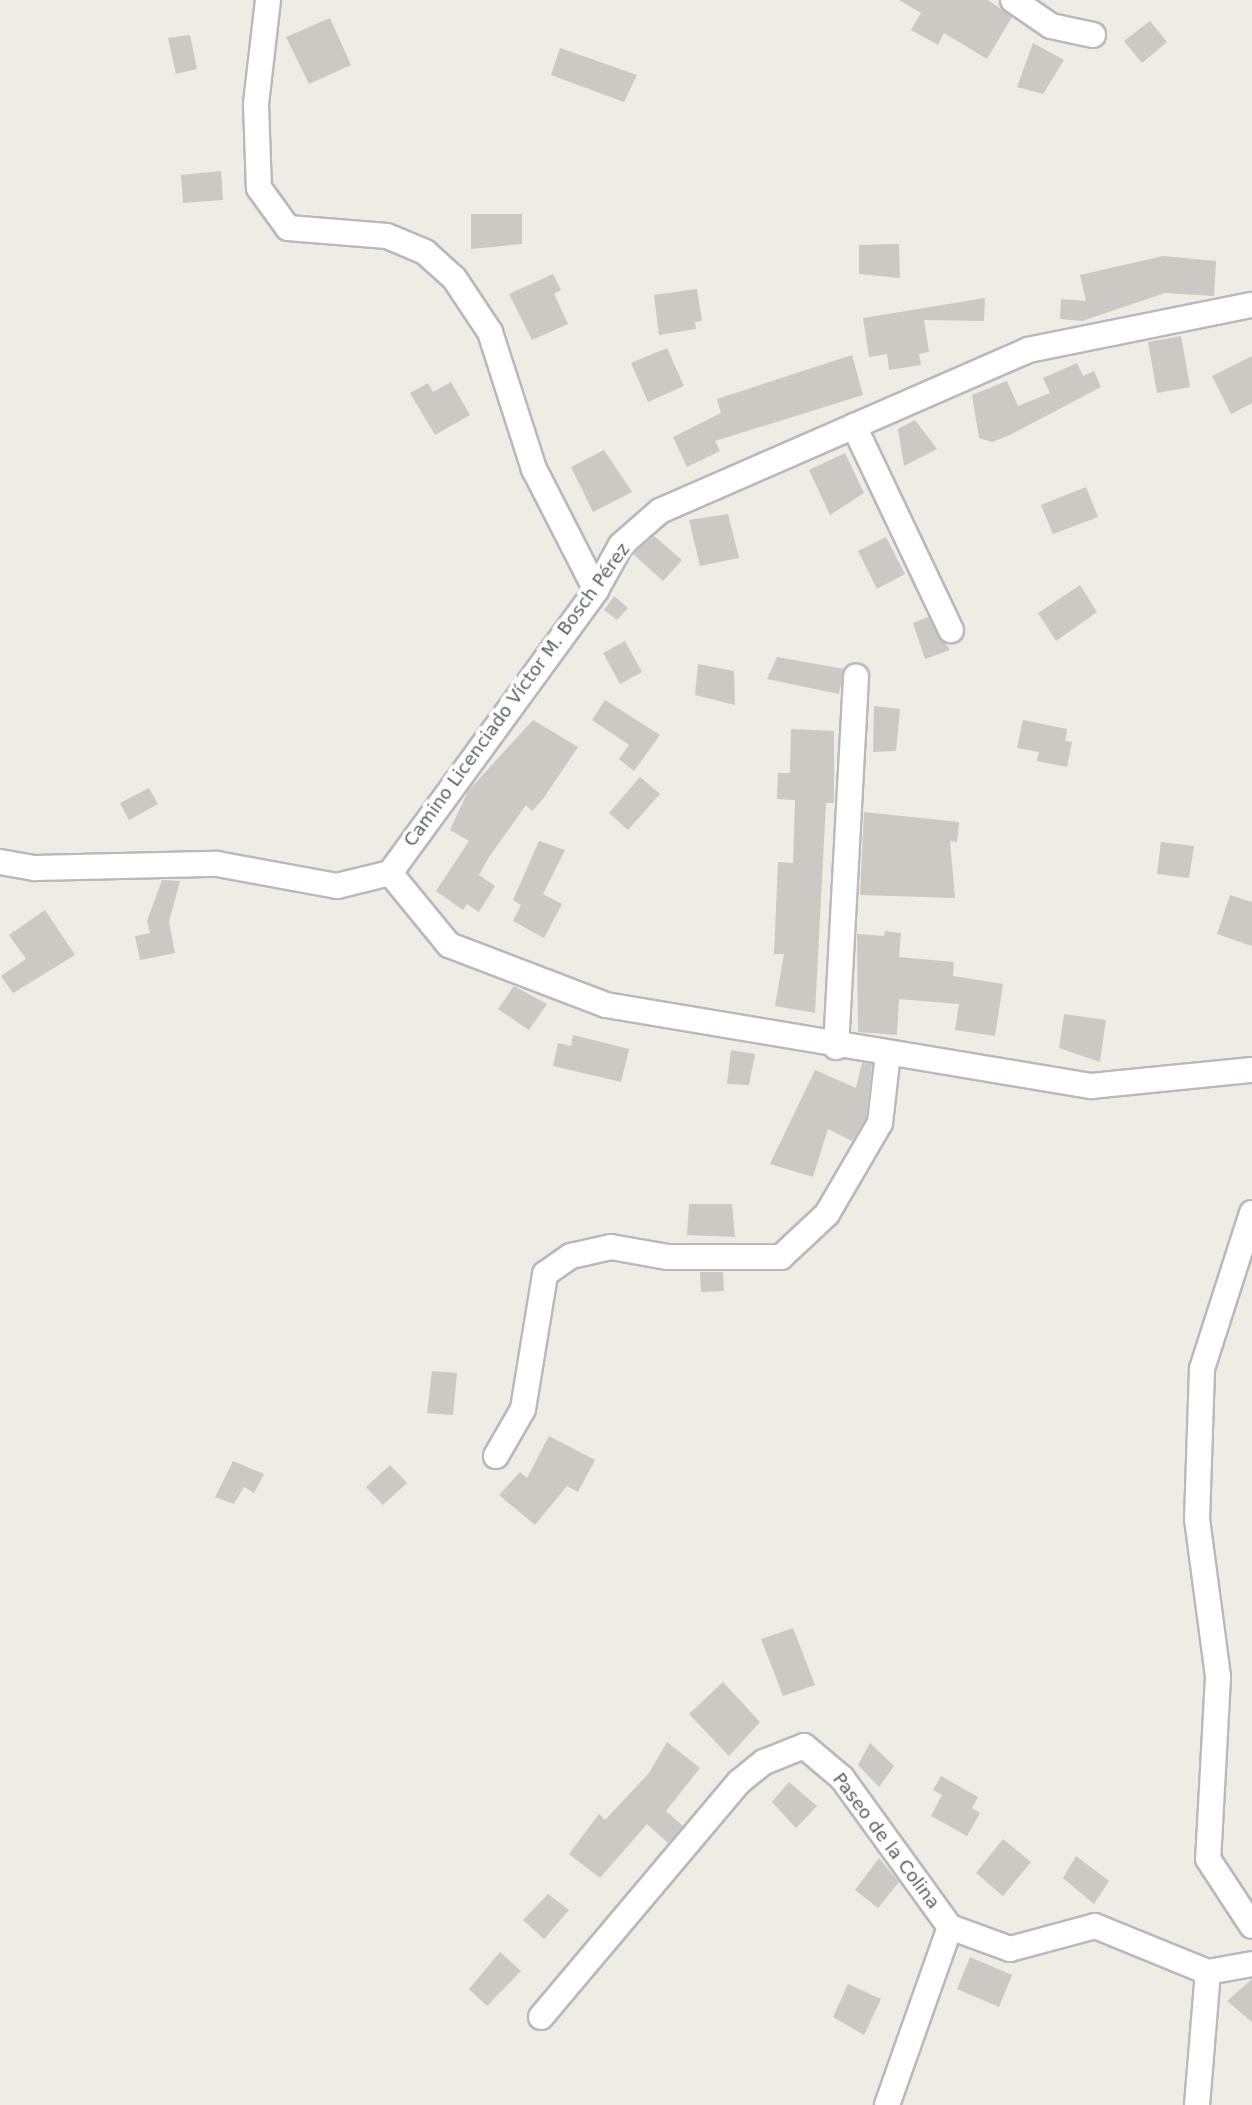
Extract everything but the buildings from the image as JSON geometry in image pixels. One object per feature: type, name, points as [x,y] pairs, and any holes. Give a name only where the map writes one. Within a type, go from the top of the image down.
[{"type":"street","points":[[268,0],[256,104],[260,188],[288,228],[387,236],[425,252],[454,278],[490,332],[534,470],[596,590]]},
{"type":"street","points":[[1013,0],[1051,26],[1093,35]]},
{"type":"street","name":"Camino Licenciado Víctor M. Bosch Pérez","points":[[390,873],[596,590],[621,545],[660,511],[1028,350],[1252,305]]},
{"type":"street","points":[[854,426],[951,630]]},
{"type":"street","points":[[836,1047],[856,677]]},
{"type":"street","points":[[0,862],[35,868],[217,864],[337,886],[390,873],[449,945],[606,1005],[836,1047],[1091,1086],[1252,1070]]},
{"type":"street","points":[[496,1456],[523,1409],[545,1274],[571,1256],[611,1247],[668,1257],[781,1257],[827,1214],[880,1123],[888,1054]]},
{"type":"street","points":[[1252,1213],[1202,1369],[1197,1519],[1218,1677],[1208,1859],[1252,1926]]},
{"type":"street","name":"Paseo de la Colina","points":[[541,2017],[738,1782],[789,1748],[804,1745],[842,1778],[950,1927],[1010,1949],[1095,1926],[1208,1972]]},
{"type":"street","points":[[887,2105],[950,1927]]},
{"type":"street","points":[[1197,2105],[1208,1972],[1252,1964]]}]
